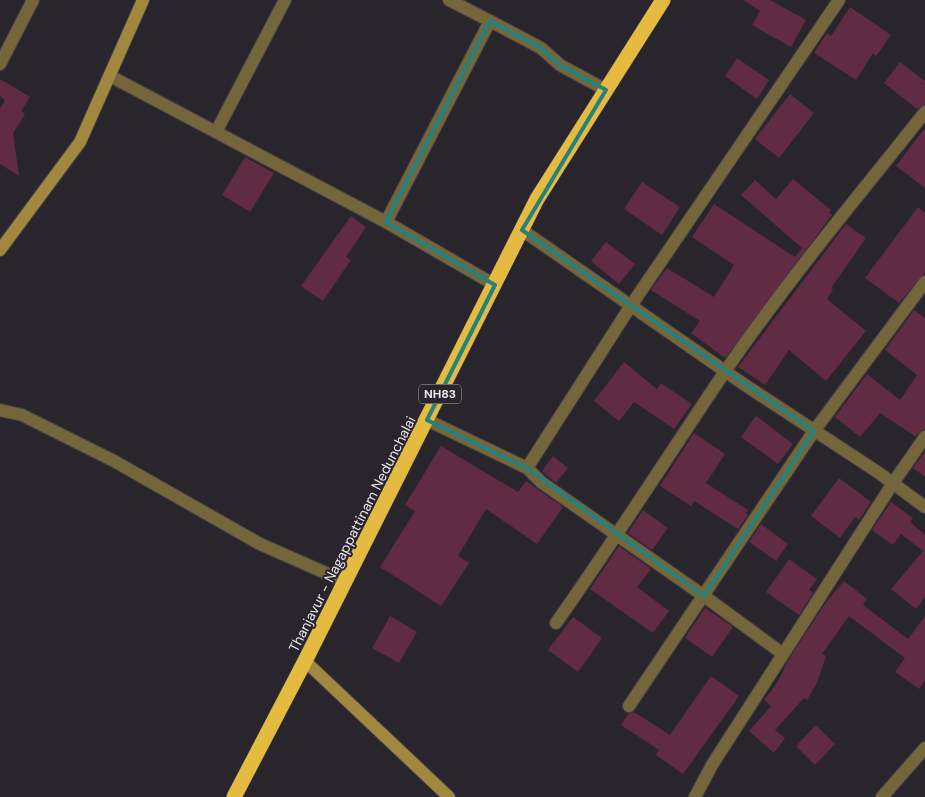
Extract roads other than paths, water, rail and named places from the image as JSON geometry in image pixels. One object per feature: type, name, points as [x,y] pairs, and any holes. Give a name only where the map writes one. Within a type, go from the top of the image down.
[{"type":"highway","name":"Thanjavur - Nagappattinam Nedunchalai","points":[[234,797],[306,661],[344,581],[428,420],[537,199],[663,0]]},
{"type":"street","points":[[0,250],[80,142],[143,0]]},
{"type":"street","points":[[216,132],[285,0]]},
{"type":"street","points":[[449,0],[541,48],[560,65],[606,90]]},
{"type":"street","points":[[527,468],[630,307],[839,0]]},
{"type":"street","points":[[0,64],[31,1]]},
{"type":"street","points":[[386,222],[490,21]]},
{"type":"street","points":[[110,76],[386,222],[494,285]]},
{"type":"street","points":[[556,623],[618,535],[725,371],[816,248],[925,112]]},
{"type":"street","points":[[522,230],[630,307],[925,507]]},
{"type":"street","points":[[629,706],[814,431],[925,282]]},
{"type":"street","points":[[0,410],[22,415],[114,462],[260,544],[344,581]]},
{"type":"street","points":[[428,420],[527,468],[541,482],[704,596],[783,654]]},
{"type":"street","points":[[695,797],[712,765],[892,483],[925,437]]},
{"type":"street","points":[[306,661],[450,797]]},
{"type":"street","points":[[882,797],[925,748]]}]
